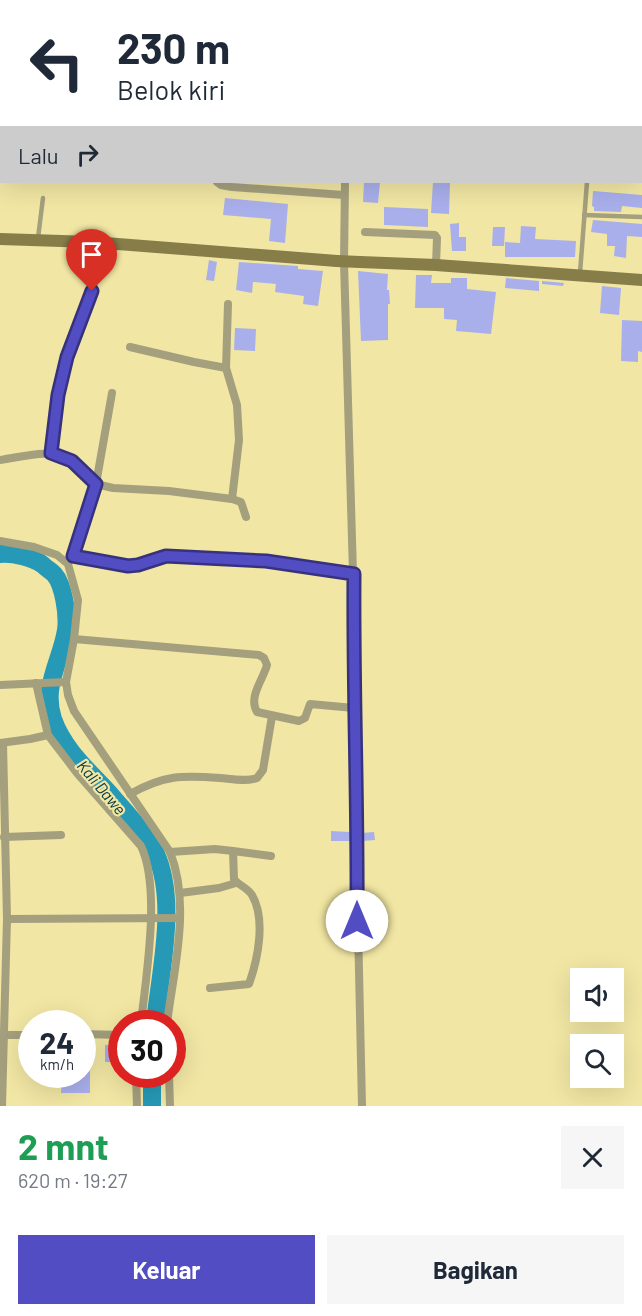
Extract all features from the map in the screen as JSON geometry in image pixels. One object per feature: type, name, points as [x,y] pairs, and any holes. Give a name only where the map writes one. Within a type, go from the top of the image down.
[{"type":"main road","points":[[0,239],[230,251],[337,261],[436,265],[642,280]]},
{"type":"street","points":[[218,183],[344,195]]},
{"type":"street","points":[[345,183],[354,574],[354,708],[362,1106]]},
{"type":"street","points":[[365,232],[435,235],[437,238],[436,265]]},
{"type":"street","points":[[51,453],[58,395],[67,357],[92,291]]},
{"type":"street","points":[[228,304],[226,368],[237,405],[239,440],[231,499]]},
{"type":"street","points":[[130,347],[226,368]]},
{"type":"street","points":[[112,393],[96,484],[70,560],[78,600],[74,639],[61,682],[74,711],[170,852],[177,870],[180,893],[168,1010]]},
{"type":"street","points":[[0,460],[51,453],[72,461],[96,484],[113,488],[178,492],[231,499],[241,502],[246,517]]},
{"type":"street","points":[[0,541],[45,551],[64,559],[128,566],[166,556],[266,561],[354,574]]},
{"type":"street","points":[[74,639],[259,655],[264,658],[267,665],[254,698],[257,712],[299,722],[305,718],[310,704],[354,708]]},
{"type":"street","points":[[0,685],[61,682]]},
{"type":"street","points":[[40,683],[48,735],[77,773],[141,846],[148,865],[151,918],[142,1010]]},
{"type":"street","points":[[130,794],[156,780],[184,776],[243,780],[257,778],[263,770],[272,716]]},
{"type":"street","points":[[2,1106],[7,919],[2,743],[30,740],[48,735]]},
{"type":"street","points":[[4,837],[61,835]]},
{"type":"street","points":[[170,852],[215,849],[271,856]]},
{"type":"street","points":[[210,988],[248,986],[254,969],[261,932],[251,894],[236,883],[232,873],[233,850]]},
{"type":"street","points":[[180,893],[219,888],[236,883]]},
{"type":"street","points":[[7,919],[176,918]]},
{"type":"street","points":[[4,1035],[18,1035]]},
{"type":"street","points":[[136,1088],[137,1106]]},
{"type":"street","points":[[169,1088],[170,1106]]},
{"type":"lane","points":[[580,276],[587,183]]},
{"type":"lane","points":[[38,240],[44,198]]},
{"type":"lane","points":[[584,215],[642,217]]},
{"type":"building","points":[[364,183],[380,183],[378,203],[363,202]]},
{"type":"building","points":[[433,183],[450,183],[449,214],[431,213]]},
{"type":"building","points":[[593,191],[642,195],[642,208],[622,206],[621,212],[594,211]]},
{"type":"building","points":[[225,198],[288,204],[285,243],[269,241],[271,219],[223,215]]},
{"type":"building","points":[[384,207],[428,209],[428,227],[384,225]]},
{"type":"building","points":[[593,220],[642,224],[642,237],[627,236],[626,258],[614,256],[615,246],[607,246],[607,234],[591,232]]},
{"type":"building","points":[[459,223],[459,237],[466,237],[466,251],[452,251],[450,224]]},
{"type":"building","points":[[521,226],[536,227],[535,239],[576,241],[575,257],[505,257],[505,242],[520,243]]},
{"type":"building","points":[[493,227],[505,227],[504,246],[492,246]]},
{"type":"building","points":[[209,260],[217,262],[214,281],[206,280]]},
{"type":"building","points":[[239,262],[298,266],[298,269],[323,271],[318,306],[303,304],[304,296],[275,292],[276,284],[253,282],[252,293],[236,290]]},
{"type":"building","points":[[358,271],[388,274],[387,290],[389,290],[390,304],[388,304],[388,340],[361,341]]},
{"type":"building","points":[[416,275],[432,275],[431,283],[451,283],[451,278],[467,278],[467,289],[496,292],[491,334],[456,331],[457,320],[444,319],[444,308],[415,308]]},
{"type":"building","points":[[506,278],[539,281],[539,291],[505,288]]},
{"type":"building","points":[[542,281],[564,283],[563,286],[542,284]]},
{"type":"building","points":[[602,286],[621,288],[619,315],[600,313]]},
{"type":"building","points":[[622,320],[642,321],[642,352],[638,351],[638,362],[621,361]]},
{"type":"building","points":[[235,328],[256,329],[255,351],[234,350]]},
{"type":"building","points":[[331,831],[350,832],[350,841],[331,841]]},
{"type":"building","points":[[374,832],[375,840],[362,841],[362,833]]},
{"type":"building","points":[[105,1045],[108,1045],[108,1062],[105,1062]]},
{"type":"building","points":[[61,1088],[90,1088],[90,1093],[61,1093]]},
{"type":"waterway","name":"Kali Dawe","points":[[0,554],[17,555],[34,560],[54,574],[57,579],[66,609],[66,630],[51,684],[50,707],[53,719],[70,750],[145,837],[155,852],[162,871],[166,936],[157,1010]]},
{"type":"waterway","name":"Kali Dawe","points":[[152,1088],[152,1106]]},
{"type":"route","points":[[92,291],[67,357],[58,395],[51,453],[72,461],[96,484],[73,556],[128,566],[166,556],[266,561],[354,574],[353,700],[358,850],[357,921]]}]
